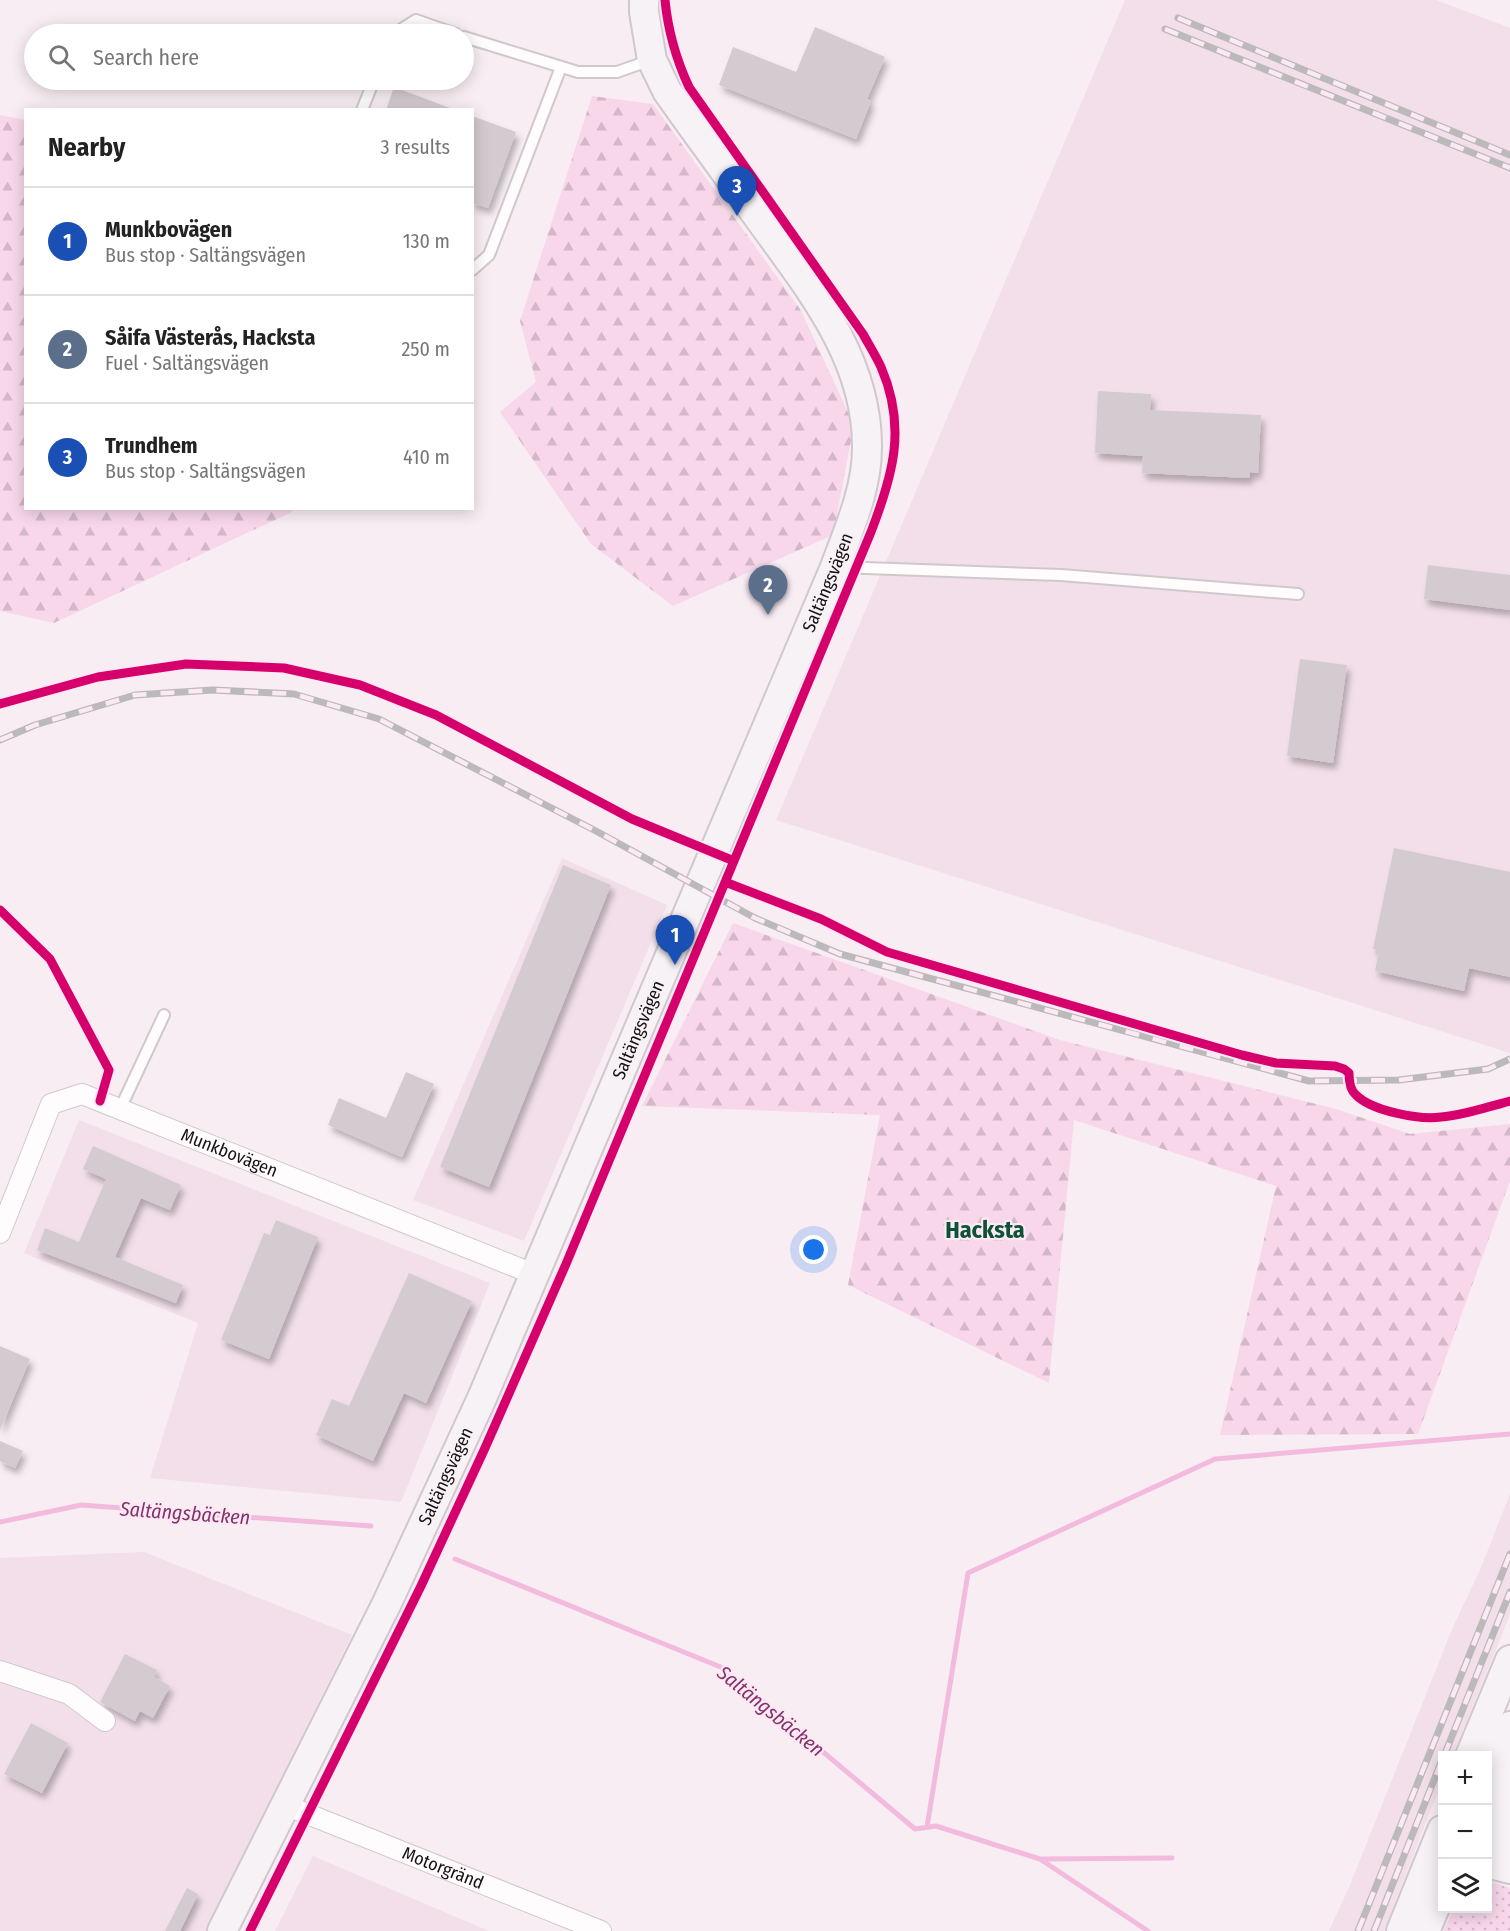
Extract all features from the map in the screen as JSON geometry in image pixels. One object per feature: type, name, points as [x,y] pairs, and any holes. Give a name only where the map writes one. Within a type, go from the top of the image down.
[{"type":"street","name":"Saltängsvägen","points":[[222,1931],[387,1603],[482,1398],[835,567],[852,523],[865,474],[867,449],[865,412],[847,355],[822,305],[667,92],[652,60],[644,0]]},
{"type":"street","name":"Munkbovägen","points":[[0,1233],[4,1206],[51,1104],[82,1094],[536,1275]]},
{"type":"street","points":[[1489,1751],[1510,1660]]},
{"type":"street","points":[[0,1671],[69,1695],[105,1721]]},
{"type":"street","points":[[1492,1756],[1510,1726]]},
{"type":"street","points":[[1492,1785],[1503,1819],[1510,1831]]},
{"type":"street","name":"Motorgränd","points":[[285,1805],[601,1931]]},
{"type":"street","points":[[1401,1931],[1438,1842]]},
{"type":"street","points":[[1492,1847],[1499,1862]]},
{"type":"lane","points":[[410,24],[416,20],[427,24]]},
{"type":"lane","points":[[474,40],[578,72],[616,72],[652,60]]},
{"type":"lane","points":[[474,268],[489,255],[561,67]]},
{"type":"lane","points":[[363,108],[370,90]]},
{"type":"lane","points":[[835,567],[1061,575],[1298,594]]},
{"type":"lane","points":[[120,1109],[164,1015]]},
{"type":"shaded area","points":[[1125,0],[1436,0],[1510,28],[1510,1053],[776,820]]},
{"type":"shaded area","points":[[562,858],[667,905],[524,1241],[413,1200]]},
{"type":"shaded area","points":[[79,1120],[490,1283],[401,1502],[150,1478],[198,1323],[24,1253]]},
{"type":"shaded area","points":[[1510,1494],[1510,1615],[1455,1751],[1438,1751],[1438,1791],[1384,1931],[1329,1931],[1350,1885],[1453,1627],[1480,1570]]},
{"type":"shaded area","points":[[144,1552],[352,1635],[206,1931],[0,1931],[0,1558]]},
{"type":"shaded area","points":[[313,1856],[489,1931],[275,1931]]},
{"type":"green space","points":[[592,96],[653,104],[800,309],[854,425],[833,535],[673,606],[591,544],[500,412],[536,382],[520,321]]},
{"type":"green space","points":[[0,115],[24,120],[24,510],[292,510],[54,623],[0,611]]},
{"type":"green space","points":[[733,923],[1060,1040],[1336,1109],[1410,1134],[1510,1124],[1510,1181],[1418,1434],[1220,1435],[1276,1186],[1074,1120],[1049,1383],[848,1285],[880,1115],[642,1106]]},
{"type":"green space","points":[[1492,1882],[1510,1888],[1510,1931],[1443,1931],[1452,1913],[1492,1913]]},
{"type":"building","points":[[815,27],[885,57],[867,99],[871,101],[856,139],[719,85],[733,47],[796,72]]},
{"type":"building","points":[[393,90],[402,90],[450,108],[387,108]]},
{"type":"building","points":[[474,117],[516,132],[488,208],[474,204]]},
{"type":"building","points":[[1098,391],[1151,394],[1150,410],[1261,415],[1258,473],[1250,472],[1249,478],[1142,473],[1143,456],[1095,453]]},
{"type":"building","points":[[1428,565],[1510,575],[1510,610],[1424,599]]},
{"type":"building","points":[[1300,659],[1347,665],[1333,763],[1287,756]]},
{"type":"building","points":[[1394,848],[1510,872],[1510,977],[1469,968],[1464,991],[1375,971],[1379,950],[1373,949]]},
{"type":"building","points":[[563,865],[611,885],[489,1187],[440,1167]]},
{"type":"building","points":[[406,1072],[434,1084],[402,1157],[328,1125],[339,1098],[386,1118]]},
{"type":"building","points":[[93,1146],[181,1185],[170,1210],[141,1198],[115,1257],[183,1285],[176,1303],[37,1250],[45,1228],[79,1242],[106,1179],[83,1169]]},
{"type":"building","points":[[276,1220],[318,1237],[269,1359],[221,1340],[264,1233],[270,1235]]},
{"type":"building","points":[[409,1273],[472,1301],[426,1403],[404,1393],[373,1461],[316,1435],[332,1399],[349,1406]]},
{"type":"building","points":[[0,1346],[30,1359],[0,1430]]},
{"type":"building","points":[[0,1441],[23,1451],[15,1468],[0,1461]]},
{"type":"building","points":[[125,1654],[157,1670],[154,1677],[170,1686],[153,1718],[140,1711],[135,1721],[100,1702]]},
{"type":"building","points":[[31,1723],[68,1743],[42,1793],[4,1774]]},
{"type":"building","points":[[187,1888],[198,1894],[180,1931],[165,1931]]},
{"type":"waterway","points":[[927,1827],[968,1573],[1215,1459],[1510,1434]]},
{"type":"waterway","name":"Saltängsbäcken","points":[[0,1522],[81,1505],[371,1526]]},
{"type":"waterway","name":"Saltängsbäcken","points":[[455,1559],[723,1668],[915,1829],[936,1826],[1040,1859],[1148,1931]]},
{"type":"waterway","name":"Saltängsbäcken","points":[[1042,1859],[1172,1858]]},
{"type":"railway","points":[[1178,18],[1510,155]]},
{"type":"railway","points":[[1165,29],[1510,168]]},
{"type":"railway","points":[[0,740],[35,725],[135,695],[213,690],[294,694],[379,719],[596,831],[755,918],[840,954],[1309,1081],[1399,1080],[1488,1069],[1510,1059]]},
{"type":"railway","points":[[1358,1931],[1510,1554]]},
{"type":"railway","points":[[1446,1751],[1510,1592]]},
{"type":"railway","points":[[1374,1931],[1438,1770]]},
{"type":"cycle path","points":[[250,1931],[421,1586],[566,1264],[871,532],[891,471],[895,431],[894,410],[879,363],[863,334],[689,87],[673,45],[665,0]]},
{"type":"cycle path","points":[[0,704],[98,677],[186,664],[284,668],[360,685],[436,715],[632,819],[734,861]]},
{"type":"cycle path","points":[[725,882],[821,919],[887,952],[1242,1055],[1276,1063],[1335,1066],[1344,1069],[1349,1073],[1350,1085],[1354,1093],[1363,1101],[1384,1110],[1409,1116],[1432,1118],[1467,1113],[1510,1101]]},
{"type":"cycle path","points":[[0,910],[50,959],[109,1070],[100,1101]]},
{"type":"place","name":"Trundhem","points":[[737,216]]},
{"type":"place","name":"Såifa Västerås, Hacksta","points":[[768,615]]},
{"type":"place","name":"Munkbovägen","points":[[675,965]]},
{"type":"district","name":"Hacksta","points":[[985,1230]]}]
